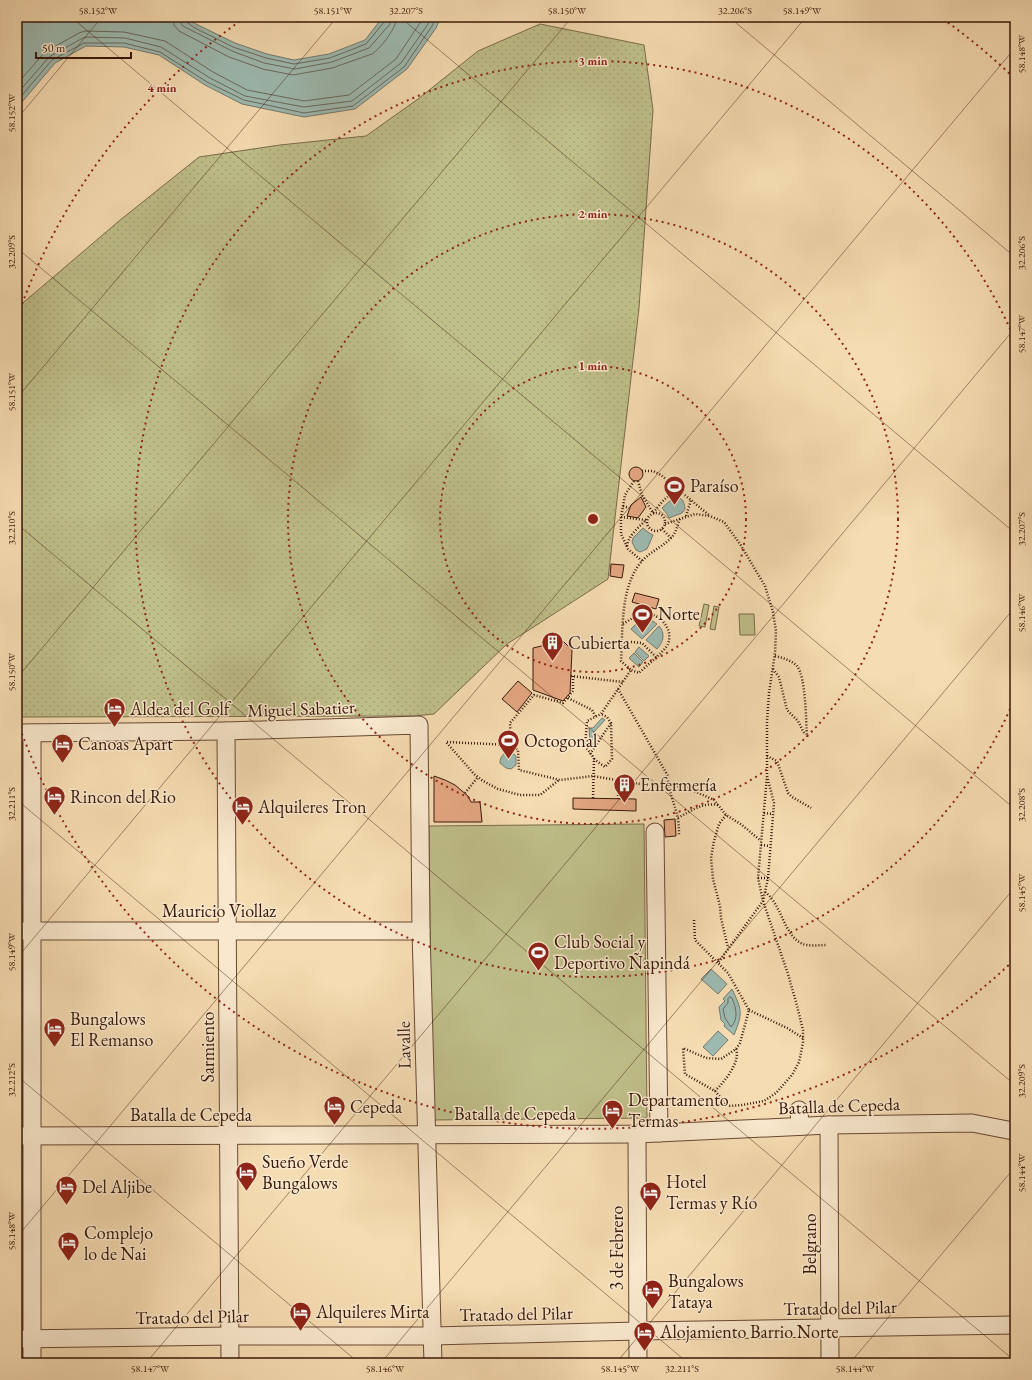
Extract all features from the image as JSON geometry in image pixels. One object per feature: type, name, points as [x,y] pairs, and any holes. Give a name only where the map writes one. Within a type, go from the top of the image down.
[{"type":"street","name":"Miguel Sabatier","points":[[24,733],[226,731],[419,725]]},
{"type":"street","name":"Lavalle","points":[[419,725],[421,931],[433,1363]]},
{"type":"street","name":"Sarmiento","points":[[226,731],[230,1363]]},
{"type":"street","points":[[24,733],[24,1339],[32,1363]]},
{"type":"street","points":[[655,832],[658,1133]]},
{"type":"street","name":"Mauricio Viollaz","points":[[24,931],[421,931]]},
{"type":"street","name":"Batalla de Cepeda","points":[[24,1136],[637,1134],[799,1118],[829,1125],[972,1123],[1014,1131]]},
{"type":"street","name":"Belgrano","points":[[829,1125],[830,1363]]},
{"type":"street","name":"3 de Febrero","points":[[637,1134],[638,1363]]},
{"type":"street","name":"Tratado del Pilar","points":[[24,1339],[230,1336],[433,1336],[638,1331],[1015,1326]]},
{"type":"path","points":[[642,471],[653,471],[661,475],[710,516]]},
{"type":"path","points":[[634,481],[625,495],[621,517],[621,534],[628,549],[642,561]]},
{"type":"path","points":[[638,481],[642,495],[653,513]]},
{"type":"path","points":[[627,546],[628,541],[640,526],[667,497],[674,493],[682,492]]},
{"type":"path","points":[[686,517],[691,500]]},
{"type":"path","points":[[623,506],[629,508]]},
{"type":"path","points":[[647,520],[647,524],[650,529],[656,531],[662,529],[665,524],[665,519],[662,514],[653,513]]},
{"type":"path","points":[[665,524],[695,514],[710,516],[724,522],[743,549],[765,586],[773,612],[776,631],[775,656],[768,721],[767,776],[758,878],[763,901],[788,974],[804,1030],[799,1062],[792,1075],[776,1093],[764,1101],[728,1106],[715,1091],[685,1074],[683,1048],[706,1058],[721,1059],[736,1049],[740,1043],[748,1010]]},
{"type":"path","points":[[621,517],[647,520]]},
{"type":"path","points":[[623,624],[638,615],[650,614],[660,618],[666,626],[669,636],[667,645],[639,673],[631,670],[621,661],[623,624],[625,597],[628,584],[642,561],[671,538],[676,531],[680,519]]},
{"type":"path","points":[[662,529],[671,538]]},
{"type":"path","points":[[622,641],[642,643],[656,657]]},
{"type":"path","points":[[773,669],[779,677],[787,710],[798,721],[807,737],[802,678],[797,667],[785,658],[775,656]]},
{"type":"path","points":[[601,714],[607,717],[611,723],[612,759],[605,767],[590,754],[585,746],[586,721],[601,714],[631,670]]},
{"type":"path","points":[[511,745],[510,723],[534,695],[563,703],[573,691],[572,676],[623,682]]},
{"type":"path","points":[[618,689],[668,776],[667,784],[671,791],[678,818],[679,836]]},
{"type":"path","points":[[568,698],[592,710],[596,717]]},
{"type":"path","points":[[590,754],[611,723]]},
{"type":"path","points":[[560,780],[540,796],[520,795],[498,789],[474,774],[446,742],[511,745],[518,750],[519,770],[560,780],[593,776],[640,784],[667,784],[686,788],[714,800],[726,815],[742,825],[761,843],[770,846]]},
{"type":"path","points":[[767,756],[777,761],[785,789],[788,793],[792,797],[812,808]]},
{"type":"path","points":[[593,798],[594,758]]},
{"type":"path","points":[[718,963],[763,901],[768,878],[774,803],[767,776]]},
{"type":"path","points":[[465,793],[478,777]]},
{"type":"path","points":[[618,799],[619,780]]},
{"type":"path","points":[[678,818],[703,805],[718,805]]},
{"type":"path","points":[[764,813],[773,814]]},
{"type":"path","points":[[726,815],[719,824],[711,858],[713,879],[728,948]]},
{"type":"path","points":[[758,878],[768,878]]},
{"type":"path","points":[[765,892],[775,902],[788,929],[795,939],[807,945],[826,945]]},
{"type":"path","points":[[694,920],[695,940],[728,973],[748,1010],[787,1028],[803,1038]]},
{"type":"path","points":[[715,1091],[731,1073],[738,1053],[736,1049]]},
{"type":"green space","points":[[540,24],[644,45],[653,110],[639,308],[608,579],[507,644],[434,714],[414,716],[17,717],[17,308],[119,221],[199,157],[280,145],[366,136],[418,99],[478,51]]},
{"type":"green space","points":[[704,604],[709,605],[705,627],[699,626]]},
{"type":"green space","points":[[714,606],[719,607],[715,630],[710,629]]},
{"type":"green space","points":[[739,614],[754,614],[755,635],[740,635]]},
{"type":"green space","name":"Club Social y Deportivo Ñapindá","points":[[644,824],[647,1118],[432,1120],[429,826]]},
{"type":"water","points":[[18,17],[185,17],[235,43],[267,54],[294,60],[329,54],[365,40],[383,17],[441,17],[436,28],[407,69],[355,109],[304,117],[242,104],[205,85],[159,55],[124,47],[86,46],[55,63],[17,108]]},
{"type":"water","name":"Paraíso","points":[[676,497],[683,501],[685,509],[682,513],[669,518],[662,508]]},
{"type":"water","name":"Paraíso","points":[[643,528],[653,535],[647,549],[640,552],[636,550],[632,542],[633,538]]},
{"type":"water","name":"Norte","points":[[642,620],[651,620],[657,624],[642,639],[631,629]]},
{"type":"water","name":"Norte","points":[[659,626],[663,638],[657,649],[646,640]]},
{"type":"water","name":"Norte","points":[[639,647],[649,656],[644,661],[635,652]]},
{"type":"water","name":"Norte","points":[[634,653],[643,662],[639,667],[629,658]]},
{"type":"water","points":[[602,718],[605,720],[593,733],[594,743],[590,743],[589,728],[593,728]]},
{"type":"water","name":"Octogonal","points":[[510,751],[516,756],[516,765],[511,769],[506,768],[500,763],[503,755]]},
{"type":"water","points":[[711,969],[727,984],[718,994],[701,979]]},
{"type":"water","points":[[732,989],[738,1002],[740,1012],[739,1021],[734,1035],[724,1026],[725,1024],[721,1020],[719,1007],[725,1001],[723,999]]},
{"type":"water","points":[[718,1031],[728,1040],[713,1056],[703,1047]]},
{"type":"building","points":[[636,467],[641,469],[643,474],[641,479],[636,481],[631,479],[629,474],[631,469]]},
{"type":"building","points":[[641,497],[646,507],[638,518],[627,516],[631,505]]},
{"type":"building","points":[[611,564],[624,565],[622,578],[610,576]]},
{"type":"building","points":[[635,593],[659,599],[656,609],[632,602]]},
{"type":"building","name":"Cubierta","points":[[563,641],[572,650],[570,693],[563,701],[533,690],[533,648]]},
{"type":"building","points":[[518,681],[532,693],[517,712],[502,699]]},
{"type":"building","points":[[434,776],[455,785],[468,796],[471,802],[480,802],[482,822],[434,822]]},
{"type":"building","points":[[573,798],[636,799],[636,811],[573,809]]},
{"type":"building","points":[[675,819],[676,836],[665,837],[664,820]]},
{"type":"place","name":"Paraíso","points":[[674,506]]},
{"type":"place","name":"Norte","points":[[642,634]]},
{"type":"place","name":"Cubierta","points":[[552,662]]},
{"type":"place","name":"Aldea del Golf","points":[[115,728]]},
{"type":"place","name":"Octogonal","points":[[508,760]]},
{"type":"place","name":"Canoas Apart","points":[[63,764]]},
{"type":"place","name":"Enfermería","points":[[625,804]]},
{"type":"place","name":"Rincon del Rio","points":[[54,816]]},
{"type":"place","name":"Alquileres Tron","points":[[243,826]]},
{"type":"place","name":"Club Social y Deportivo Ñapindá","points":[[538,972]]},
{"type":"place","name":"Bungalows El Remanso","points":[[55,1048]]},
{"type":"place","name":"Cepeda","points":[[335,1126]]},
{"type":"place","name":"Departamento Termas","points":[[612,1130]]},
{"type":"place","name":"Sueño Verde Bungalows","points":[[246,1192]]},
{"type":"place","name":"Del Aljibe","points":[[67,1206]]},
{"type":"place","name":"Hotel Termas y Río","points":[[651,1212]]},
{"type":"place","name":"Complejo lo de Nai","points":[[69,1262]]},
{"type":"place","name":"Bungalows Tataya","points":[[653,1310]]},
{"type":"place","name":"Alquileres Mirta","points":[[301,1332]]},
{"type":"place","name":"Alojamiento Barrio Norte","points":[[644,1352]]}]
